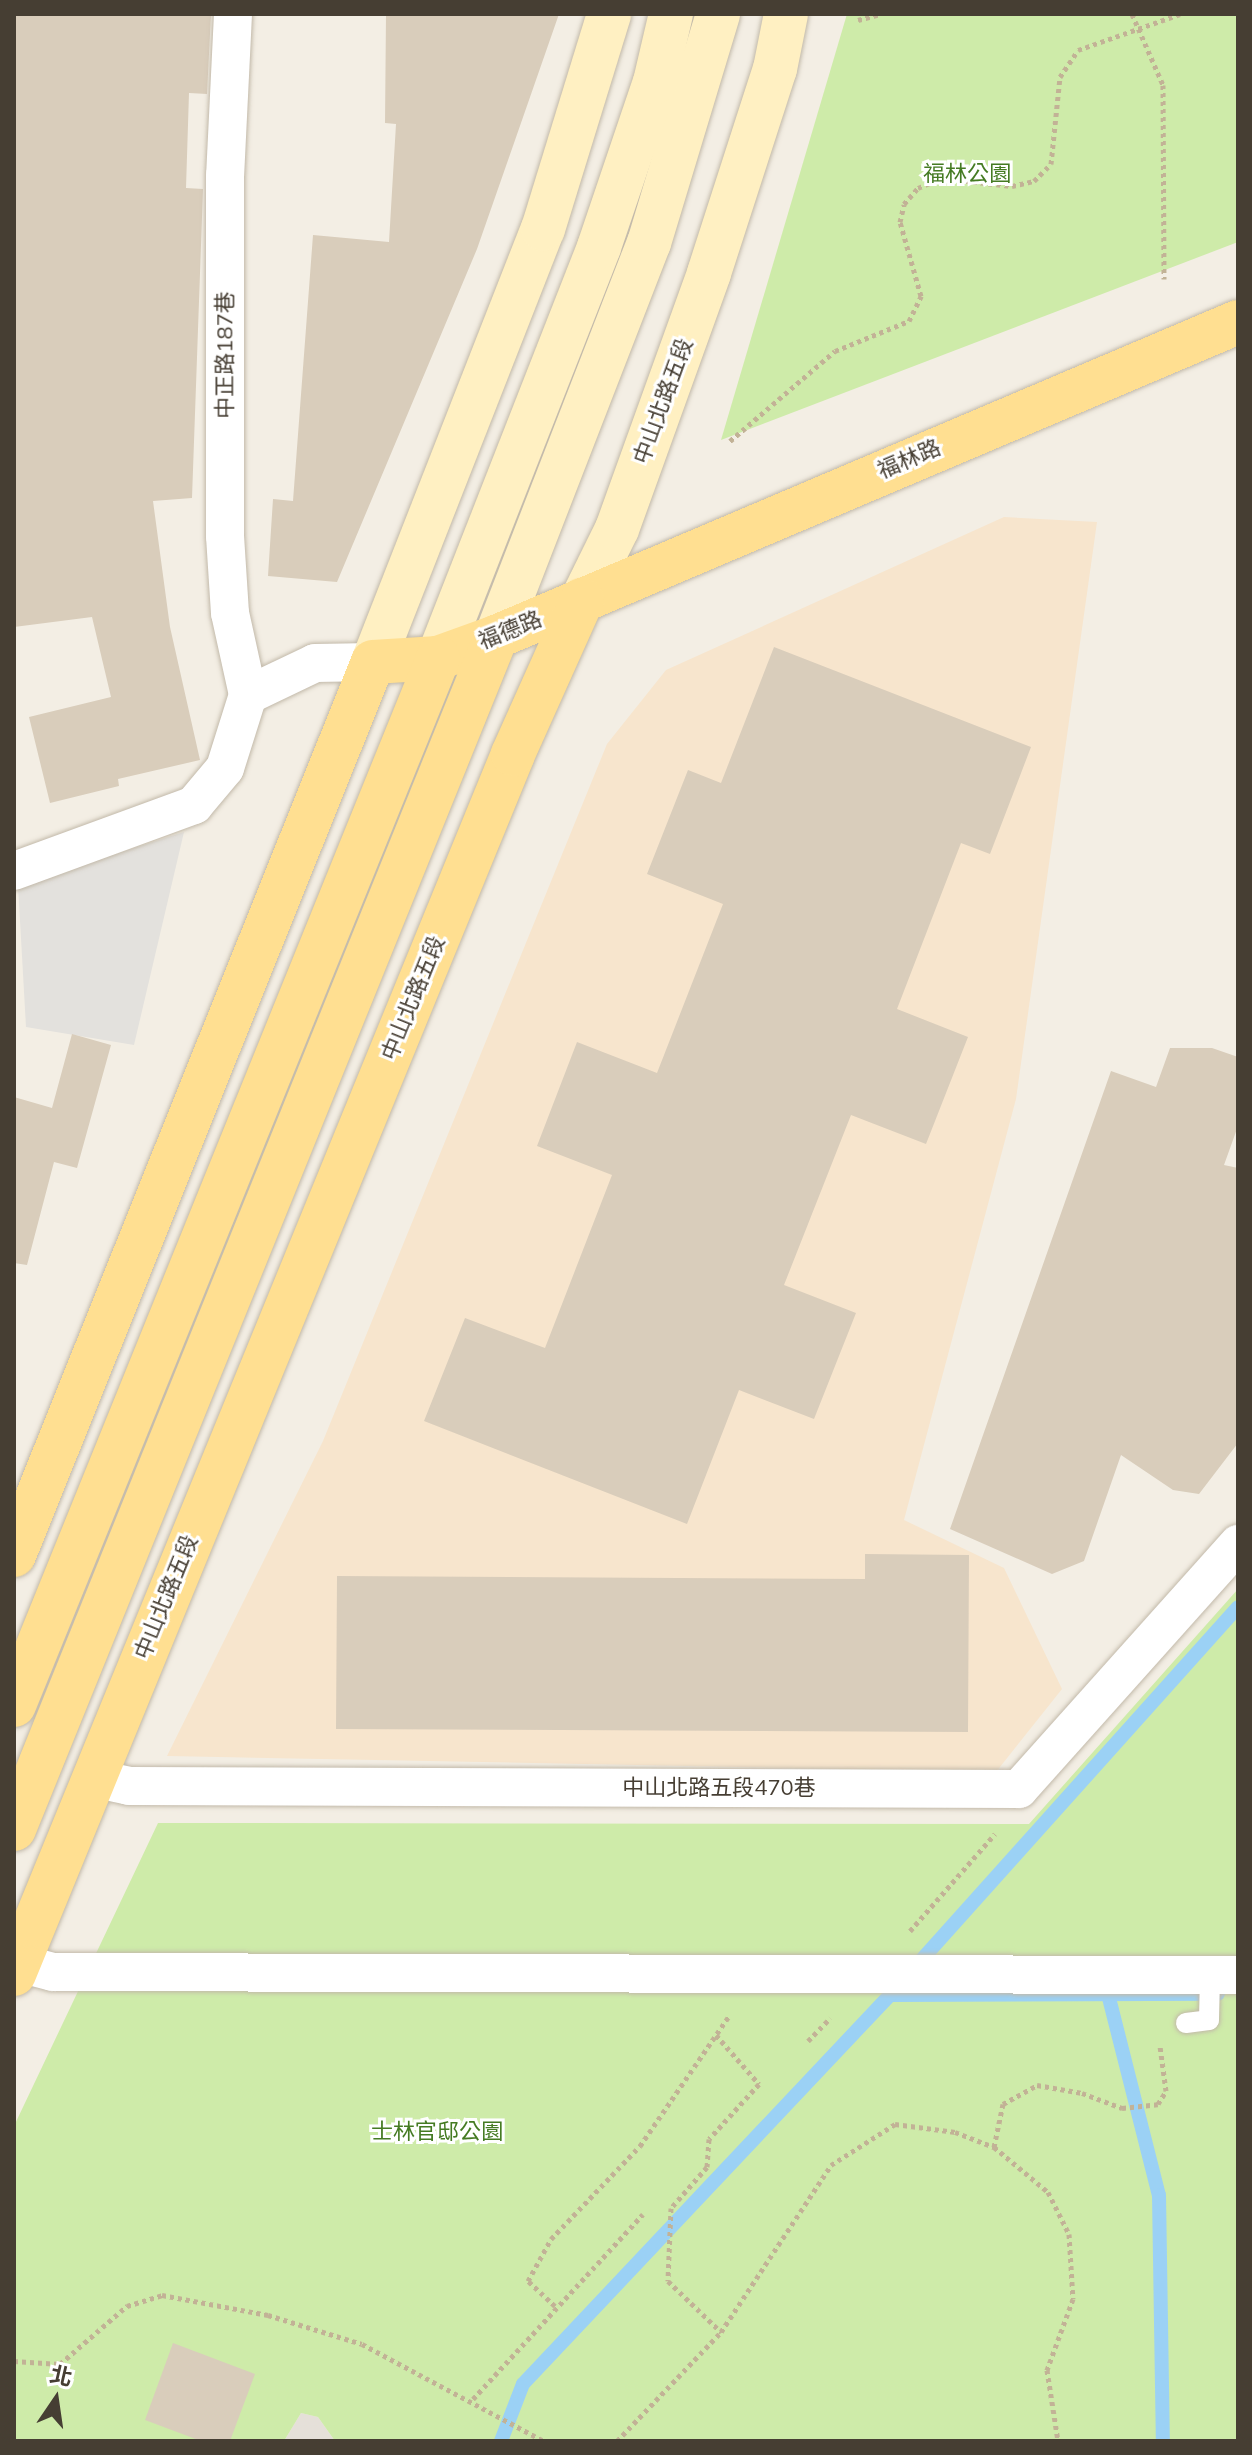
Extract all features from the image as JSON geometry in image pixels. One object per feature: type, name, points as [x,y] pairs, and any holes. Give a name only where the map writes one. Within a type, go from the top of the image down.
[{"type":"main road","points":[[15,1550],[373,662],[543,229],[609,14]]},
{"type":"main road","points":[[14,1705],[30,1619],[260,1098],[438,658],[599,247],[655,82],[671,14]]},
{"type":"main road","points":[[14,1829],[496,637],[649,243],[718,14]]},
{"type":"main road","name":"中山北路五段","points":[[16,1968],[351,1148],[582,600],[617,529],[709,273],[775,69],[786,14]]},
{"type":"main road","name":"福林路","points":[[582,600],[1238,322]]},
{"type":"main road","name":"福德路","points":[[373,662],[438,658],[582,600]]},
{"type":"main road","points":[[206,1077],[260,1098]]},
{"type":"main road","points":[[297,1128],[351,1148]]},
{"type":"street","name":"中正路187巷","points":[[233,14],[225,175],[225,536],[230,613],[248,695]]},
{"type":"street","points":[[14,871],[194,805],[225,768],[248,695],[315,663],[373,662]]},
{"type":"street","points":[[1019,1789],[1238,1544]]},
{"type":"street","name":"中山北路五段470巷","points":[[92,1778],[129,1786],[1019,1789]]},
{"type":"street","points":[[16,1968],[53,1972],[870,1977],[1224,1975]]},
{"type":"lane","points":[[1186,2023],[1209,2020],[1224,1975]]},
{"type":"path","points":[[858,20],[881,14]]},
{"type":"path","points":[[1132,14],[1163,85],[1164,279]]},
{"type":"path","points":[[730,441],[835,351],[909,321],[921,296],[900,222],[904,204],[918,188],[941,178],[1012,186],[1034,181],[1051,164],[1060,77],[1078,50],[1138,32],[1180,14]]},
{"type":"path","points":[[870,1977],[1013,1813],[1019,1789]]},
{"type":"path","points":[[555,2306],[528,2281],[551,2239],[640,2146],[730,2015],[744,2015]]},
{"type":"path","points":[[816,2017],[831,2018]]},
{"type":"path","points":[[994,2147],[1003,2104],[1037,2085],[1082,2093],[1122,2108],[1158,2104],[1166,2091],[1157,2024],[1186,2023]]},
{"type":"path","points":[[716,2035],[759,2084],[709,2139],[707,2167],[671,2208],[668,2281],[721,2332]]},
{"type":"path","points":[[617,2441],[721,2332],[831,2165],[895,2124],[955,2132],[994,2147],[1048,2192],[1069,2234],[1073,2299],[1047,2370],[1058,2441]]},
{"type":"path","points":[[473,2399],[555,2306],[643,2214]]},
{"type":"path","points":[[14,2361],[60,2364],[127,2306],[162,2295],[268,2315],[362,2344],[429,2382],[473,2399],[544,2441]]},
{"type":"shaded area","points":[[1004,517],[1097,522],[1016,1099],[904,1520],[1004,1568],[1062,1689],[996,1772],[167,1756],[323,1441],[607,744],[666,670]]},
{"type":"shaded area","points":[[184,832],[134,1045],[26,1027],[18,885]]},
{"type":"shaded area","points":[[301,2413],[318,2417],[335,2441],[284,2441]]},
{"type":"green space","name":"福林公園","points":[[847,14],[1238,14],[1238,242],[721,440]]},
{"type":"green space","name":"士林官邸公園","points":[[1238,1589],[1238,2441],[335,2441],[318,2417],[301,2413],[284,2441],[14,2441],[14,2126],[158,1823],[1029,1824]]},
{"type":"building","points":[[14,14],[211,14],[207,94],[189,93],[186,188],[203,189],[192,498],[153,501],[170,627],[200,760],[118,779],[119,786],[50,803],[29,717],[111,697],[92,617],[14,627]]},
{"type":"building","points":[[386,14],[559,14],[477,249],[337,582],[268,576],[273,499],[293,501],[313,235],[389,242],[396,124],[385,123]]},
{"type":"building","points":[[774,647],[1031,747],[990,854],[961,843],[897,1009],[968,1037],[926,1144],[851,1115],[784,1285],[856,1313],[814,1419],[739,1390],[687,1524],[424,1421],[465,1318],[545,1348],[612,1175],[537,1146],[577,1042],[657,1073],[723,904],[647,874],[688,770],[721,783]]},
{"type":"building","points":[[72,1034],[111,1045],[77,1168],[54,1162],[27,1265],[14,1263],[14,1097],[52,1108]]},
{"type":"building","points":[[1170,1048],[1212,1048],[1238,1057],[1238,1126],[1224,1165],[1238,1168],[1238,1443],[1199,1494],[1173,1490],[1121,1455],[1084,1561],[1052,1574],[950,1529],[1111,1071],[1156,1087]]},
{"type":"building","points":[[865,1554],[969,1555],[968,1732],[336,1729],[337,1576],[865,1579]]},
{"type":"building","points":[[173,2343],[255,2374],[230,2441],[201,2441],[145,2420]]},
{"type":"waterway","points":[[501,2441],[523,2384],[890,1995],[1238,1607]]},
{"type":"waterway","points":[[1108,1994],[1159,2195],[1163,2441]]},
{"type":"waterway","points":[[890,1995],[1218,1994]]}]
